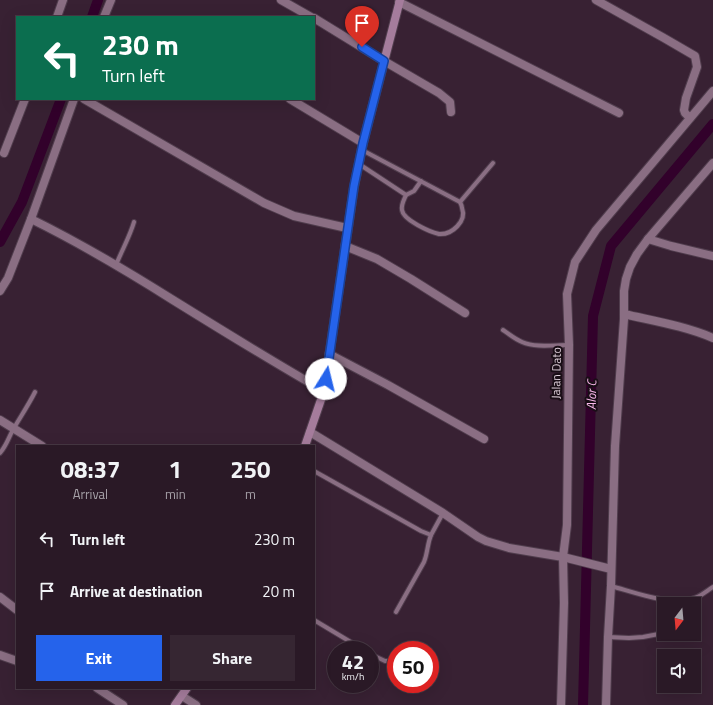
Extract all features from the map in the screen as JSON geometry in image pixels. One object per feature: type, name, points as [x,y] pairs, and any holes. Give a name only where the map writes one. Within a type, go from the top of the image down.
[{"type":"main road","points":[[305,445],[324,391],[354,186],[399,1]]},
{"type":"main road","points":[[174,705],[186,689]]},
{"type":"street","points":[[57,16],[64,0]]},
{"type":"street","points":[[104,16],[111,0]]},
{"type":"street","points":[[281,0],[309,16]]},
{"type":"street","points":[[596,0],[695,56],[697,67],[686,98],[684,110],[690,118]]},
{"type":"street","points":[[399,1],[618,113]]},
{"type":"street","points":[[315,19],[439,92],[450,102],[451,112]]},
{"type":"street","name":"Jalan Dato","points":[[561,705],[567,525],[569,345],[567,294],[575,262],[596,230],[713,91]]},
{"type":"street","points":[[4,153],[24,100]]},
{"type":"street","points":[[0,291],[8,278],[31,219],[74,100]]},
{"type":"street","points":[[86,100],[264,203],[294,216],[347,228]]},
{"type":"street","points":[[292,100],[363,146]]},
{"type":"street","points":[[606,705],[611,586],[609,568],[624,314],[624,291],[626,280],[630,267],[648,239],[713,163]]},
{"type":"street","points":[[31,219],[68,237],[116,265],[324,391]]},
{"type":"street","points":[[648,239],[713,256]]},
{"type":"street","points":[[345,246],[378,259],[465,313]]},
{"type":"street","points":[[624,314],[700,332],[713,338]]},
{"type":"street","points":[[329,354],[484,439]]},
{"type":"street","points":[[0,420],[40,445]]},
{"type":"street","points":[[310,432],[486,541],[509,548],[609,568]]},
{"type":"street","points":[[0,597],[16,609]]},
{"type":"street","points":[[0,655],[16,661]]},
{"type":"street","points":[[99,689],[123,705]]},
{"type":"street","points":[[182,696],[196,705]]},
{"type":"lane","points":[[363,146],[421,181],[460,202],[463,212],[462,217],[459,224],[449,232],[440,234],[430,231],[403,214],[401,208],[406,195],[414,191],[421,181]]},
{"type":"lane","points":[[460,202],[494,163]]},
{"type":"lane","points":[[359,164],[406,195]]},
{"type":"lane","points":[[116,265],[126,240],[132,231],[134,222]]},
{"type":"lane","points":[[503,330],[522,342],[543,346],[569,345]]},
{"type":"lane","points":[[0,452],[8,442],[13,429],[35,392]]},
{"type":"lane","points":[[315,472],[421,531],[432,534]]},
{"type":"lane","points":[[396,612],[424,562],[427,554],[428,543],[443,513]]},
{"type":"lane","points":[[611,586],[648,596],[681,600],[697,597],[713,587]]},
{"type":"lane","points":[[315,621],[349,641]]},
{"type":"lane","points":[[608,637],[629,638],[657,634]]},
{"type":"waterway","points":[[92,16],[98,0]]},
{"type":"waterway","points":[[0,242],[22,202],[61,100]]},
{"type":"waterway","name":"Alor C","points":[[583,705],[593,316],[611,246],[713,124]]},
{"type":"route","points":[[326,379],[354,186],[363,143],[384,61],[362,47]]}]
